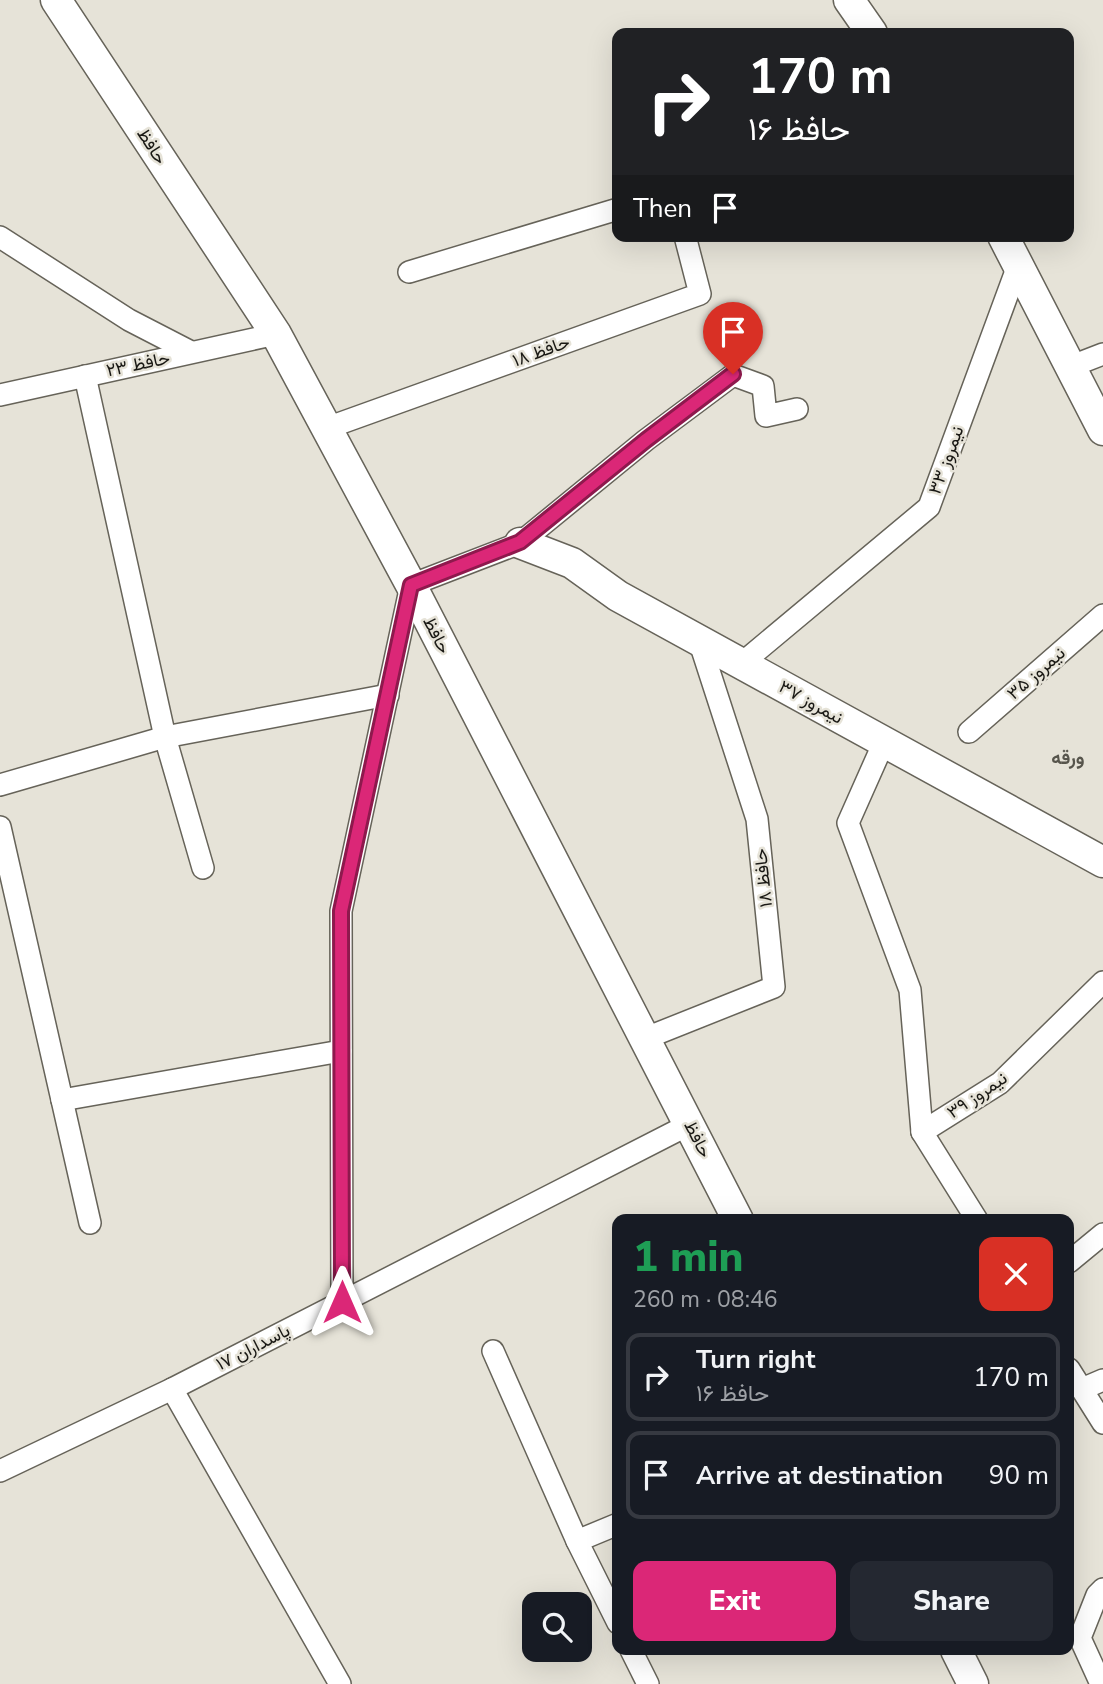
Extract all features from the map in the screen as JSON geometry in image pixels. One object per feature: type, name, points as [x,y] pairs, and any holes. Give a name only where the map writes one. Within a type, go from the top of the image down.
[{"type":"street","name":"حافظ","points":[[56,0],[276,334],[411,585],[735,1214]]},
{"type":"street","points":[[849,0],[869,28]]},
{"type":"street","points":[[409,272],[612,211]]},
{"type":"street","points":[[0,237],[129,320],[191,352]]},
{"type":"street","name":"حافظ ۱۸","points":[[327,428],[700,294],[687,242]]},
{"type":"street","points":[[1007,242],[1103,430]]},
{"type":"street","name":"نیمروز ۳۳","points":[[741,664],[929,508],[1019,263]]},
{"type":"street","name":"حافظ ۲۳","points":[[0,395],[276,334]]},
{"type":"street","points":[[1072,366],[1103,354]]},
{"type":"street","points":[[342,1302],[341,911],[411,585],[520,542],[733,374],[763,386],[766,416],[797,409]]},
{"type":"street","points":[[85,376],[165,737],[203,868]]},
{"type":"street","name":"نیمروز ۳۷","points":[[520,542],[572,563],[618,596],[1103,862]]},
{"type":"street","name":"نیمروز ۳۵","points":[[970,732],[1103,615]]},
{"type":"street","name":"حافظ ۱۸","points":[[646,1038],[775,986],[757,819],[699,640]]},
{"type":"street","points":[[0,785],[165,737],[388,695]]},
{"type":"street","points":[[884,742],[848,823],[910,990],[922,1132],[973,1214]]},
{"type":"street","points":[[0,827],[90,1223]]},
{"type":"street","name":"نیمروز ۳۹","points":[[922,1132],[1000,1083],[1103,982]]},
{"type":"street","points":[[62,1100],[341,1051]]},
{"type":"street","name":"پاسداران ۱۷","points":[[0,1471],[172,1389],[690,1124]]},
{"type":"street","points":[[1074,1258],[1103,1234]]},
{"type":"street","points":[[493,1351],[577,1541],[612,1611]]},
{"type":"street","points":[[1074,1377],[1103,1423]]},
{"type":"street","points":[[1082,1390],[1103,1380]]},
{"type":"street","points":[[172,1389],[340,1684]]},
{"type":"street","points":[[577,1541],[612,1526]]},
{"type":"street","points":[[1101,1684],[1080,1638],[1097,1595],[1103,1589]]},
{"type":"street","points":[[634,1655],[648,1684]]},
{"type":"street","points":[[958,1655],[973,1684]]},
{"type":"district","name":"ورقه","points":[[1068,758]]},
{"type":"route","points":[[342,1302],[341,911],[411,585],[520,542],[733,374]]}]
